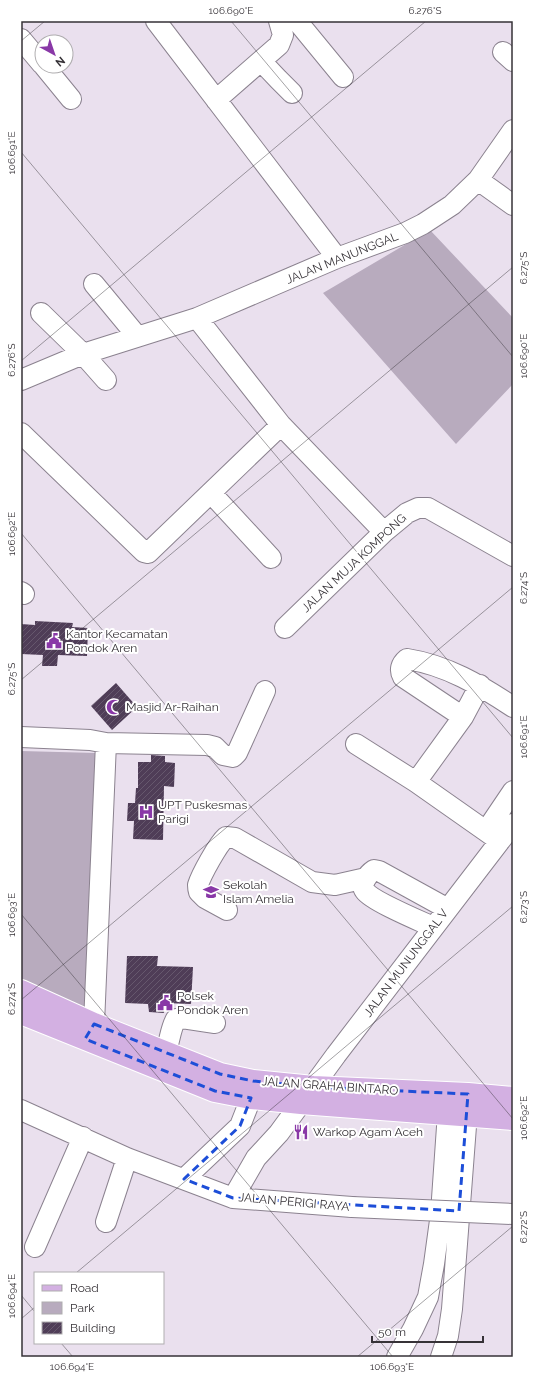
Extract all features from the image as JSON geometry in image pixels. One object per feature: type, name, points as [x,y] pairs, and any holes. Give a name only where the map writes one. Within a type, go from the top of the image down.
[{"type":"main road","name":"JALAN GRAHA BINTARO","points":[[21,991],[90,1032],[215,1091],[252,1090],[307,1095],[458,1115],[513,1119]]},
{"type":"main road","name":"JALAN GRAHA BINTARO","points":[[21,1013],[165,1053],[220,1074],[252,1090]]},
{"type":"main road","name":"JALAN GRAHA BINTARO","points":[[307,1095],[459,1093],[513,1098]]},
{"type":"street","points":[[156,21],[337,258]]},
{"type":"street","points":[[216,100],[282,41],[283,36],[279,21]]},
{"type":"street","points":[[297,21],[343,77]]},
{"type":"street","points":[[21,39],[34,54]]},
{"type":"street","points":[[261,61],[278,80],[292,92]]},
{"type":"street","points":[[50,74],[71,99]]},
{"type":"street","name":"JALAN MANUNGGAL","points":[[21,380],[83,354],[197,318],[337,258],[405,233],[423,224],[452,205],[478,180],[513,130]]},
{"type":"street","points":[[478,180],[513,205]]},
{"type":"street","points":[[94,284],[137,336]]},
{"type":"street","points":[[41,313],[83,354],[106,380]]},
{"type":"street","points":[[197,318],[281,425],[384,532]]},
{"type":"street","points":[[21,433],[146,553],[151,552],[281,425]]},
{"type":"street","points":[[211,493],[271,558]]},
{"type":"street","name":"JALAN MUJA KOMPONG","points":[[284,628],[384,532],[407,513],[418,508],[428,508],[513,556]]},
{"type":"street","points":[[463,717],[403,677],[400,673],[403,662],[407,658],[454,672],[480,685],[513,707]]},
{"type":"street","points":[[416,782],[463,717],[480,685]]},
{"type":"street","points":[[21,737],[90,740],[106,743],[207,745],[214,747],[223,755],[233,757],[237,753],[265,691]]},
{"type":"street","points":[[90,1032],[106,743]]},
{"type":"street","points":[[356,744],[416,782],[493,836],[513,792]]},
{"type":"street","name":"JALAN MUNUNGGAL V","points":[[233,1198],[256,1158],[279,1133],[448,909],[493,836],[513,824]]},
{"type":"street","points":[[228,910],[205,898],[198,892],[198,885],[209,862],[220,842],[226,837],[234,838],[312,882],[335,885],[366,878]]},
{"type":"street","points":[[433,927],[402,913],[369,895],[364,890],[363,885],[366,878],[374,870],[379,871],[448,909]]},
{"type":"street","points":[[165,1053],[169,1045],[173,1024],[176,1019],[182,1018],[215,1023]]},
{"type":"street","points":[[184,1179],[240,1126],[252,1090]]},
{"type":"street","points":[[441,1357],[448,1336],[452,1309],[459,1093]]},
{"type":"street","name":"JALAN PERIGI RAYA","points":[[21,1110],[127,1158],[233,1198],[352,1207],[513,1214]]},
{"type":"street","points":[[397,1357],[413,1330],[428,1297],[458,1115]]},
{"type":"street","points":[[35,1247],[83,1137]]},
{"type":"street","points":[[106,1222],[127,1158]]},
{"type":"highlighted area","points":[[94,1024],[220,1074],[253,1081],[313,1087],[468,1094],[459,1211],[233,1198],[184,1179],[240,1126],[251,1098],[215,1091],[85,1039]]},
{"type":"green space","points":[[430,230],[513,318],[513,384],[456,444],[323,293]]},
{"type":"green space","points":[[21,751],[96,753],[87,1012],[21,985]]},
{"type":"building","name":"Kantor Kecamatan Pondok Aren","points":[[35,621],[73,623],[72,627],[88,628],[87,656],[58,655],[57,666],[42,666],[43,655],[21,654],[21,624],[35,625]]},
{"type":"building","name":"Masjid Ar-Raihan","points":[[116,683],[137,707],[112,730],[91,706]]},
{"type":"building","name":"UPT Puskesmas Parigi","points":[[151,755],[165,756],[165,762],[175,763],[174,787],[164,786],[163,840],[133,839],[134,821],[127,821],[128,803],[135,803],[136,788],[138,788],[138,762],[151,762]]},
{"type":"building","points":[[127,956],[158,956],[157,966],[193,967],[191,1004],[165,1003],[164,1013],[149,1012],[148,1004],[125,1003]]},
{"type":"place","name":"Kantor Kecamatan Pondok Aren","points":[[54,641]]},
{"type":"place","name":"Masjid Ar-Raihan","points":[[114,707]]},
{"type":"place","name":"UPT Puskesmas Parigi","points":[[146,812]]},
{"type":"place","name":"Sekolah Islam Amelia","points":[[211,892]]},
{"type":"place","name":"Polsek Pondok Aren","points":[[165,1003]]},
{"type":"place","name":"Warkop Agam Aceh","points":[[301,1132]]}]
